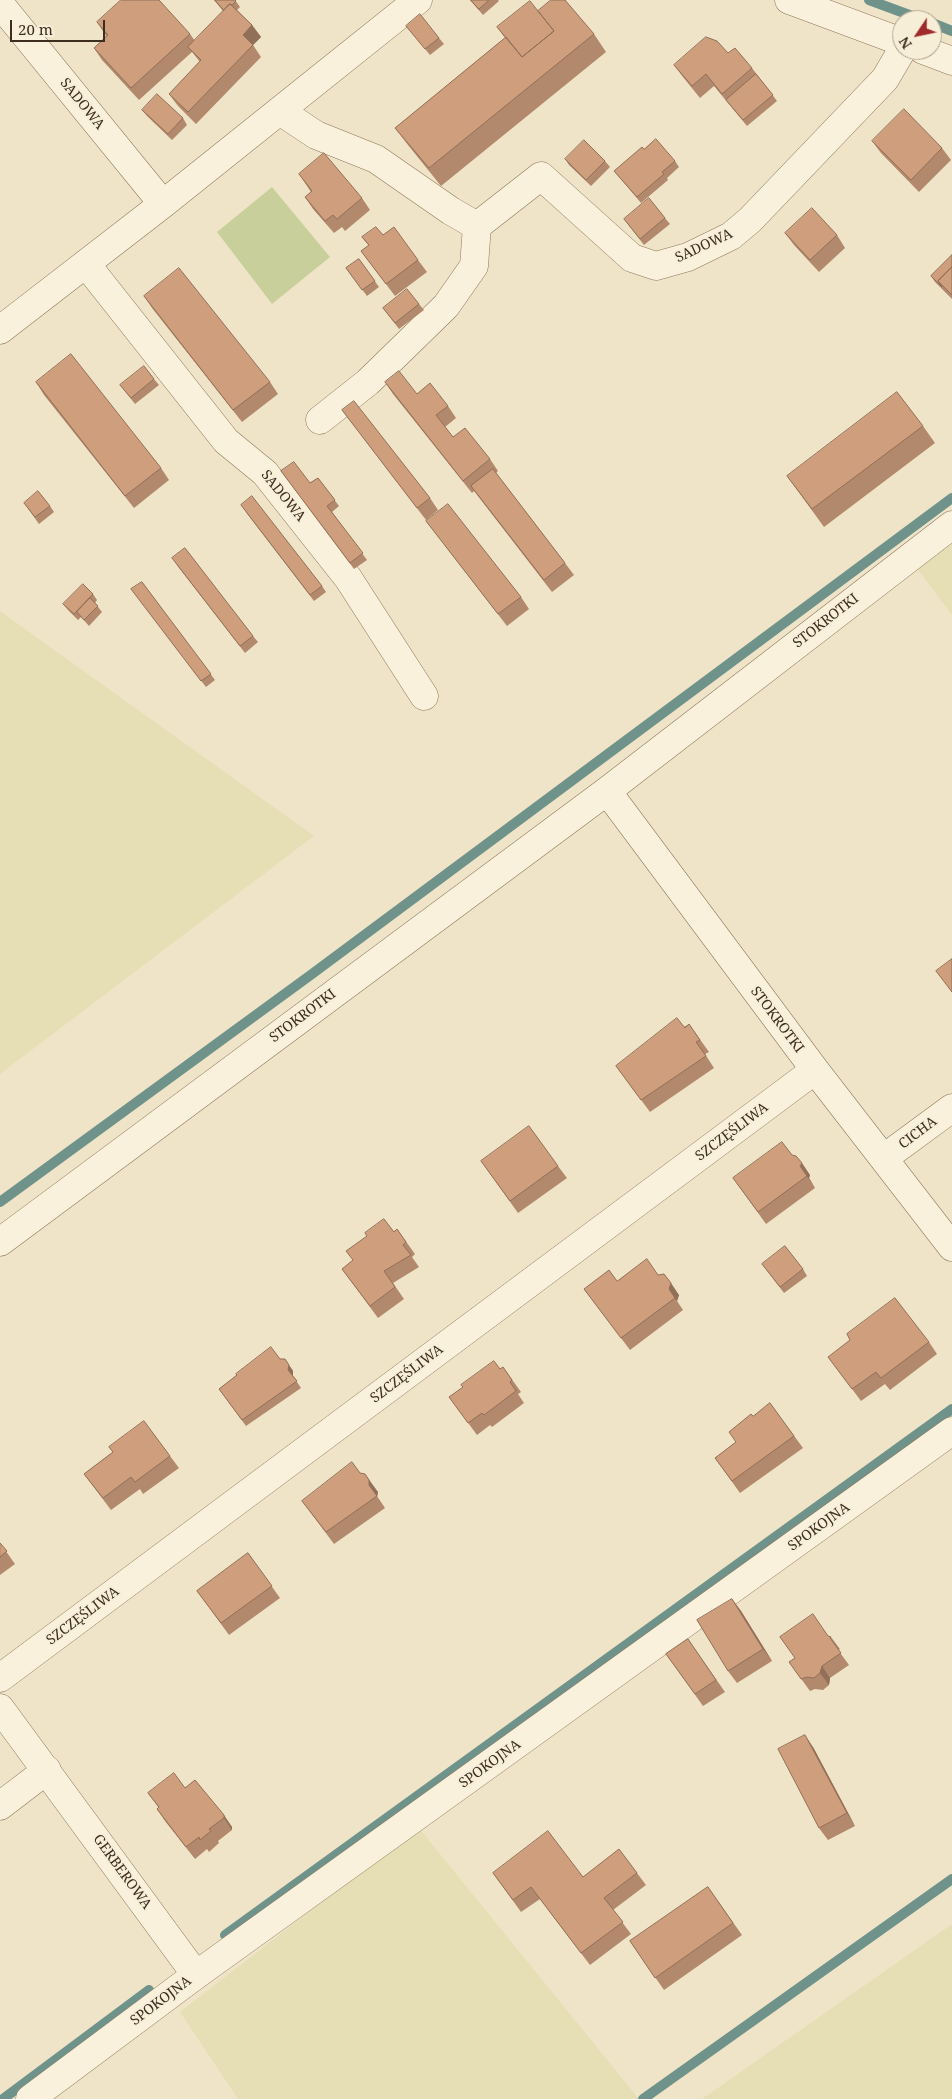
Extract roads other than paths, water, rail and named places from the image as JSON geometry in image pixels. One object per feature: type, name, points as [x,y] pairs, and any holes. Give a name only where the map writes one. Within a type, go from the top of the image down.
[{"type":"street","points":[[0,330],[163,204],[418,0]]},
{"type":"street","points":[[789,0],[892,38]]},
{"type":"street","name":"SADOWA","points":[[0,4],[163,204]]},
{"type":"street","name":"SADOWA","points":[[477,226],[541,176],[632,258],[656,266],[688,256],[731,236],[750,220],[885,79],[896,60]]},
{"type":"street","points":[[280,111],[316,135],[376,159],[451,211],[477,226],[474,266],[446,306],[368,382],[320,420]]},
{"type":"street","name":"SADOWA","points":[[86,264],[226,441],[265,473],[348,578],[424,696]]},
{"type":"street","name":"STOKROTKI","points":[[0,1242],[607,791],[952,525]]},
{"type":"street","name":"STOKROTKI","points":[[607,791],[814,1070],[952,1247]]},
{"type":"street","name":"SZCZĘŚLIWA","points":[[0,1678],[814,1070]]},
{"type":"street","name":"CICHA","points":[[884,1158],[952,1108]]},
{"type":"street","name":"SPOKOJNA","points":[[30,2099],[196,1975],[952,1431]]},
{"type":"street","name":"GERBEROWA","points":[[0,1708],[196,1975]]},
{"type":"street","points":[[0,1806],[47,1770]]},
{"type":"waterway","points":[[869,0],[896,10]]},
{"type":"waterway","points":[[942,27],[952,31]]},
{"type":"waterway","points":[[0,1202],[312,974],[952,498]]},
{"type":"waterway","points":[[225,1935],[952,1409]]},
{"type":"waterway","points":[[643,2099],[952,1879]]},
{"type":"waterway","points":[[3,2099],[149,1990]]}]
